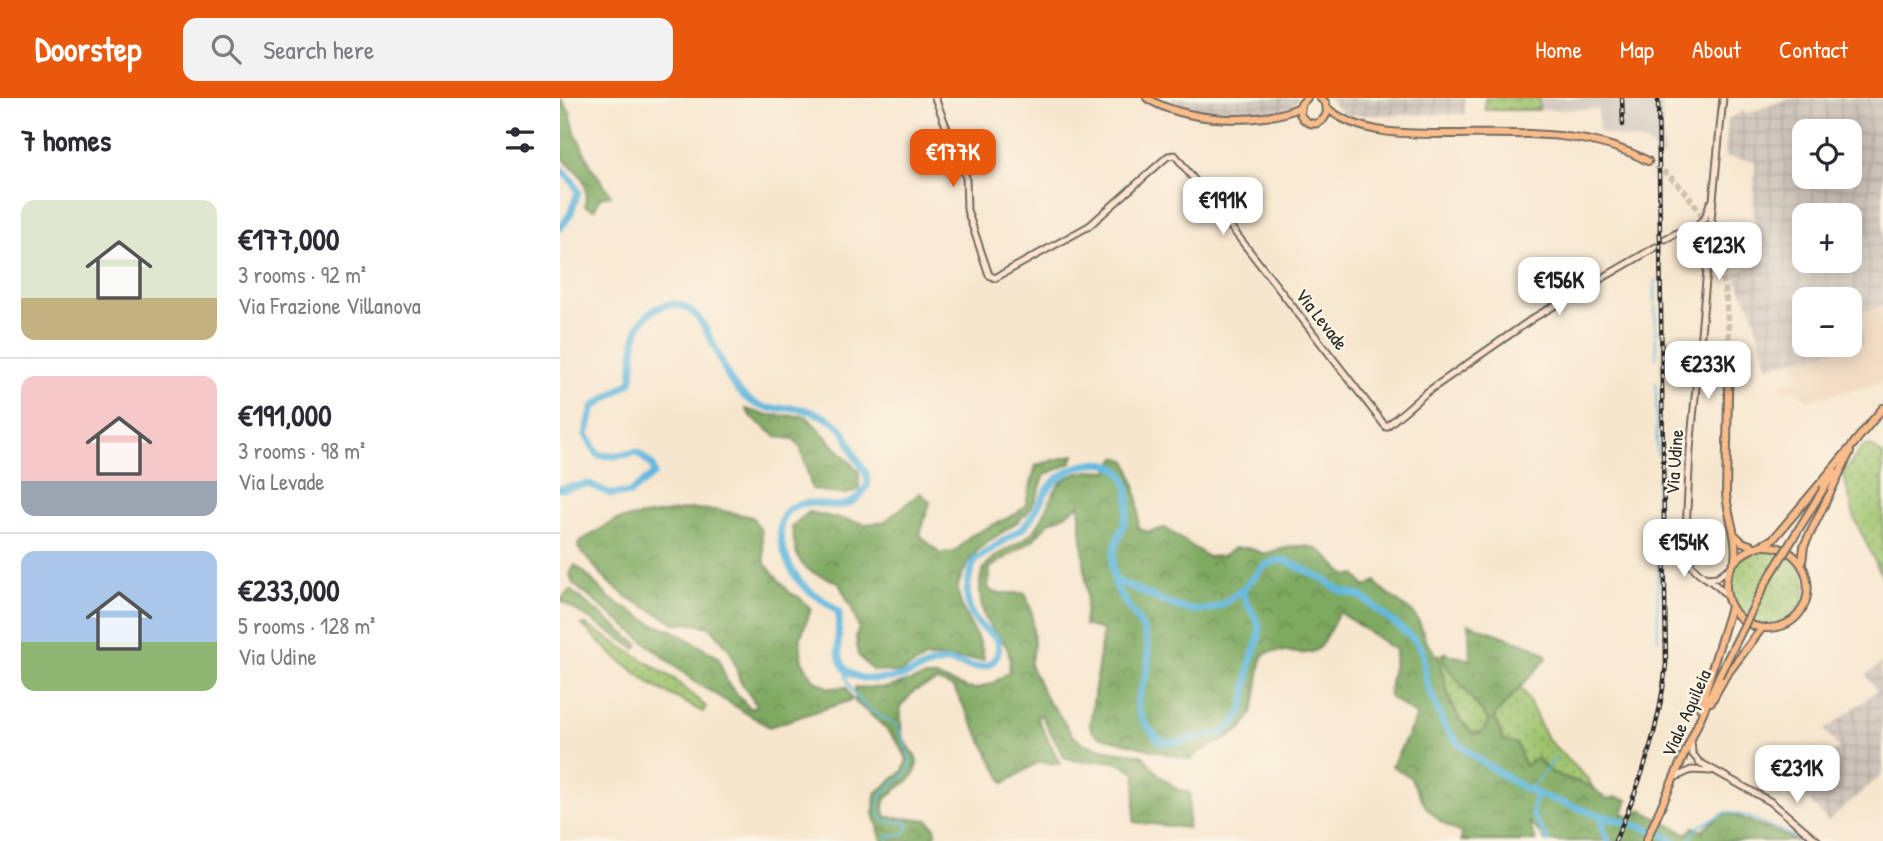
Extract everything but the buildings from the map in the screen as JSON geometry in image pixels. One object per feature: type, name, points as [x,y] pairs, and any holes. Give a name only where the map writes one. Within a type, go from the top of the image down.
[{"type":"main road","points":[[1147,98],[1167,109],[1193,116],[1225,118],[1283,115],[1301,117],[1314,124],[1324,120],[1350,122],[1398,133],[1537,134],[1575,138],[1613,146],[1648,161]]},
{"type":"main road","points":[[1283,115],[1300,107],[1307,98]]},
{"type":"main road","points":[[1320,98],[1328,109],[1324,120]]},
{"type":"main road","points":[[1300,107],[1301,117]]},
{"type":"main road","points":[[1328,109],[1350,122]]},
{"type":"main road","points":[[1729,348],[1726,493],[1735,535],[1735,561]]},
{"type":"main road","name":"Viale Aquileia","points":[[1646,841],[1719,676],[1765,584],[1824,488],[1856,441],[1883,408]]},
{"type":"main road","points":[[1735,535],[1742,542],[1758,546],[1775,546],[1787,551],[1802,565],[1808,579],[1808,590],[1801,610],[1784,624],[1762,628],[1744,621],[1731,607],[1727,595],[1726,582],[1730,568],[1744,552],[1758,546],[1775,537],[1856,441]]},
{"type":"main road","points":[[1802,565],[1804,546],[1856,441]]},
{"type":"main road","points":[[1691,737],[1731,607]]},
{"type":"main road","points":[[1691,737],[1726,677],[1762,628]]},
{"type":"street","name":"Via Levade","points":[[935,98],[966,177],[967,210],[988,272],[995,278],[1089,226],[1168,156],[1175,155],[1386,427],[1427,392],[1535,317],[1656,247]]},
{"type":"street","name":"Via Udine","points":[[1723,98],[1708,219],[1714,226],[1711,232],[1688,470],[1685,551],[1690,566],[1727,595]]},
{"type":"street","points":[[1700,231],[1708,219]]},
{"type":"street","points":[[1700,231],[1709,257]]},
{"type":"street","points":[[1665,239],[1679,232],[1711,232]]},
{"type":"street","points":[[1706,578],[1717,577],[1730,568]]},
{"type":"street","points":[[1691,737],[1694,756],[1714,772],[1771,802],[1818,841]]},
{"type":"street","points":[[1674,778],[1691,769],[1714,772]]},
{"type":"shaded area","points":[[1172,98],[1299,98],[1292,107],[1280,111],[1215,113],[1183,110],[1173,106]]},
{"type":"shaded area","points":[[1327,98],[1465,98],[1465,114],[1345,115]]},
{"type":"shaded area","points":[[1539,98],[1662,98],[1664,159],[1647,143],[1599,132],[1598,109],[1539,110]]},
{"type":"shaded area","points":[[1792,98],[1883,98],[1883,306],[1862,312],[1862,287],[1792,287],[1792,357],[1805,357],[1767,366],[1752,310],[1733,273],[1771,260],[1753,215],[1755,161],[1725,157],[1728,119],[1744,111],[1745,114]]},
{"type":"shaded area","points":[[1883,306],[1883,383],[1809,400],[1778,384],[1798,379],[1793,360],[1806,357],[1862,357],[1862,312]]},
{"type":"shaded area","points":[[1881,664],[1883,774],[1828,821],[1793,785],[1839,748],[1825,730],[1877,691],[1866,675]]},
{"type":"green space","points":[[560,98],[570,112],[575,132],[591,166],[611,195],[601,197],[594,210],[585,206],[586,193],[581,176],[567,163],[560,148]]},
{"type":"green space","points":[[1485,98],[1539,98],[1539,110],[1485,110]]},
{"type":"green space","points":[[746,409],[765,415],[806,416],[859,472],[859,489],[842,494],[812,489],[801,449],[794,439],[777,437],[751,417]]},
{"type":"green space","points":[[1863,446],[1871,446],[1883,455],[1883,578],[1855,520],[1844,476],[1844,472]]},
{"type":"green space","points":[[1074,455],[1071,463],[1045,475],[1029,510],[1017,522],[983,545],[963,573],[958,586],[959,598],[980,642],[984,660],[926,658],[900,673],[872,670],[858,655],[856,636],[859,628],[838,582],[815,573],[802,564],[798,558],[792,526],[809,512],[865,524],[884,522],[920,493],[930,502],[920,535],[940,554],[955,552],[970,536],[1016,514],[1025,506],[1036,465]]},
{"type":"green space","points":[[1116,457],[1126,460],[1135,485],[1138,528],[1148,532],[1165,528],[1208,557],[1222,556],[1235,548],[1250,548],[1264,554],[1306,546],[1321,551],[1343,573],[1349,576],[1355,574],[1365,587],[1376,581],[1379,587],[1413,613],[1420,624],[1426,642],[1438,656],[1450,702],[1459,720],[1472,733],[1482,732],[1489,721],[1442,660],[1445,653],[1470,660],[1469,624],[1534,647],[1546,655],[1547,658],[1494,716],[1503,740],[1517,744],[1525,766],[1536,758],[1550,772],[1592,787],[1606,799],[1616,797],[1628,800],[1623,814],[1632,817],[1641,810],[1687,834],[1694,827],[1703,832],[1703,829],[1721,815],[1730,813],[1798,841],[1545,841],[1528,821],[1536,841],[1461,841],[1462,834],[1441,822],[1426,807],[1410,777],[1392,766],[1417,716],[1390,697],[1395,650],[1339,612],[1326,638],[1316,650],[1305,653],[1277,651],[1263,655],[1256,700],[1249,719],[1233,735],[1201,751],[1190,760],[1099,736],[1092,731],[1090,725],[1103,630],[1084,625],[1087,595],[1079,505],[1049,522],[1033,540],[990,568],[988,588],[994,593],[1025,593],[1032,612],[1034,645],[1030,665],[1049,704],[1073,736],[1085,744],[1106,750],[1142,755],[1159,775],[1177,789],[1190,793],[1188,828],[1134,822],[1136,774],[1127,767],[1110,761],[1084,761],[1064,757],[1041,715],[1037,717],[1060,764],[1039,762],[1004,783],[954,688],[937,681],[914,691],[900,707],[902,735],[915,755],[917,764],[912,777],[889,796],[884,808],[886,817],[928,820],[935,828],[936,834],[932,838],[933,841],[882,841],[874,813],[875,794],[903,771],[907,760],[892,735],[855,702],[855,687],[885,688],[925,677],[937,677],[976,689],[993,683],[1009,672],[1008,650],[986,621],[983,610],[980,588],[982,573],[986,565],[1000,553],[1033,532],[1061,482],[1082,472],[1109,471]]},
{"type":"green space","points":[[690,509],[718,510],[752,517],[761,530],[765,564],[790,593],[799,597],[811,609],[800,639],[802,661],[814,680],[829,688],[846,687],[852,700],[769,727],[695,682],[573,584],[570,574],[575,565],[609,598],[718,657],[728,684],[750,709],[757,706],[740,681],[731,652],[711,627],[677,624],[627,597],[608,582],[578,548],[579,542],[616,520]]},
{"type":"green space","points":[[1767,549],[1781,552],[1794,560],[1802,573],[1805,587],[1802,601],[1794,614],[1781,622],[1767,625],[1753,622],[1740,614],[1732,601],[1729,587],[1732,573],[1740,560],[1753,552]]},
{"type":"green space","points":[[570,590],[639,645],[636,649],[560,600]]},
{"type":"green space","points":[[582,625],[674,679],[706,707],[703,712],[654,686],[614,656]]},
{"type":"green space","points":[[1445,653],[1443,661],[1489,721],[1482,732],[1472,733],[1454,707],[1438,656]]},
{"type":"green space","points":[[1519,689],[1524,691],[1547,739],[1589,780],[1592,787],[1550,772],[1537,758],[1525,766],[1503,740],[1494,716]]},
{"type":"waterway","points":[[560,168],[578,192],[570,215],[560,228]]},
{"type":"waterway","points":[[1655,280],[1656,358]]},
{"type":"waterway","points":[[560,489],[589,484],[611,494],[630,493],[654,474],[652,465],[637,452],[617,456],[598,455],[586,435],[593,407],[631,382],[635,342],[644,319],[660,307],[674,304],[687,308],[706,329],[732,383],[743,395],[765,408],[806,410],[834,423],[846,435],[865,473],[868,484],[852,502],[839,506],[806,503],[793,507],[785,514],[780,536],[788,561],[800,582],[839,613],[840,656],[843,665],[858,677],[887,679],[939,663],[980,667],[991,663],[998,652],[997,639],[981,626],[968,602],[969,576],[975,560],[1023,528],[1056,480],[1081,466],[1106,464],[1124,477],[1128,489],[1127,515],[1113,554],[1113,573],[1120,593],[1146,637],[1148,665],[1138,705],[1147,726],[1160,741],[1179,742],[1218,735],[1238,719],[1259,633],[1258,623],[1245,599],[1243,589],[1264,566],[1277,560],[1287,561],[1341,591],[1361,596],[1415,640],[1422,650],[1427,685],[1445,727],[1458,743],[1479,760],[1522,787],[1542,796],[1657,831],[1674,841]]},
{"type":"waterway","points":[[1656,383],[1657,454]]},
{"type":"waterway","points":[[1657,477],[1658,640]]},
{"type":"waterway","points":[[1114,577],[1121,583],[1170,604],[1196,610],[1221,605],[1243,589]]},
{"type":"waterway","points":[[845,671],[847,681],[857,698],[880,716],[898,725],[910,758],[910,769],[881,796],[879,803],[883,821],[907,822],[909,826],[904,834],[888,836],[888,841]]},
{"type":"waterway","points":[[1530,790],[1556,757]]},
{"type":"waterway","points":[[1536,793],[1532,814],[1548,841]]},
{"type":"waterway","points":[[1688,841],[1698,827],[1727,812],[1749,817],[1803,841]]},
{"type":"waterway","points":[[1602,816],[1603,831],[1608,841]]},
{"type":"tunnel","points":[[1648,161],[1671,178],[1689,197],[1714,243],[1725,294],[1729,348]]},
{"type":"railway","points":[[1622,98],[1623,125]]},
{"type":"railway","points":[[1615,841],[1648,754],[1659,710],[1666,664],[1658,98]]}]
